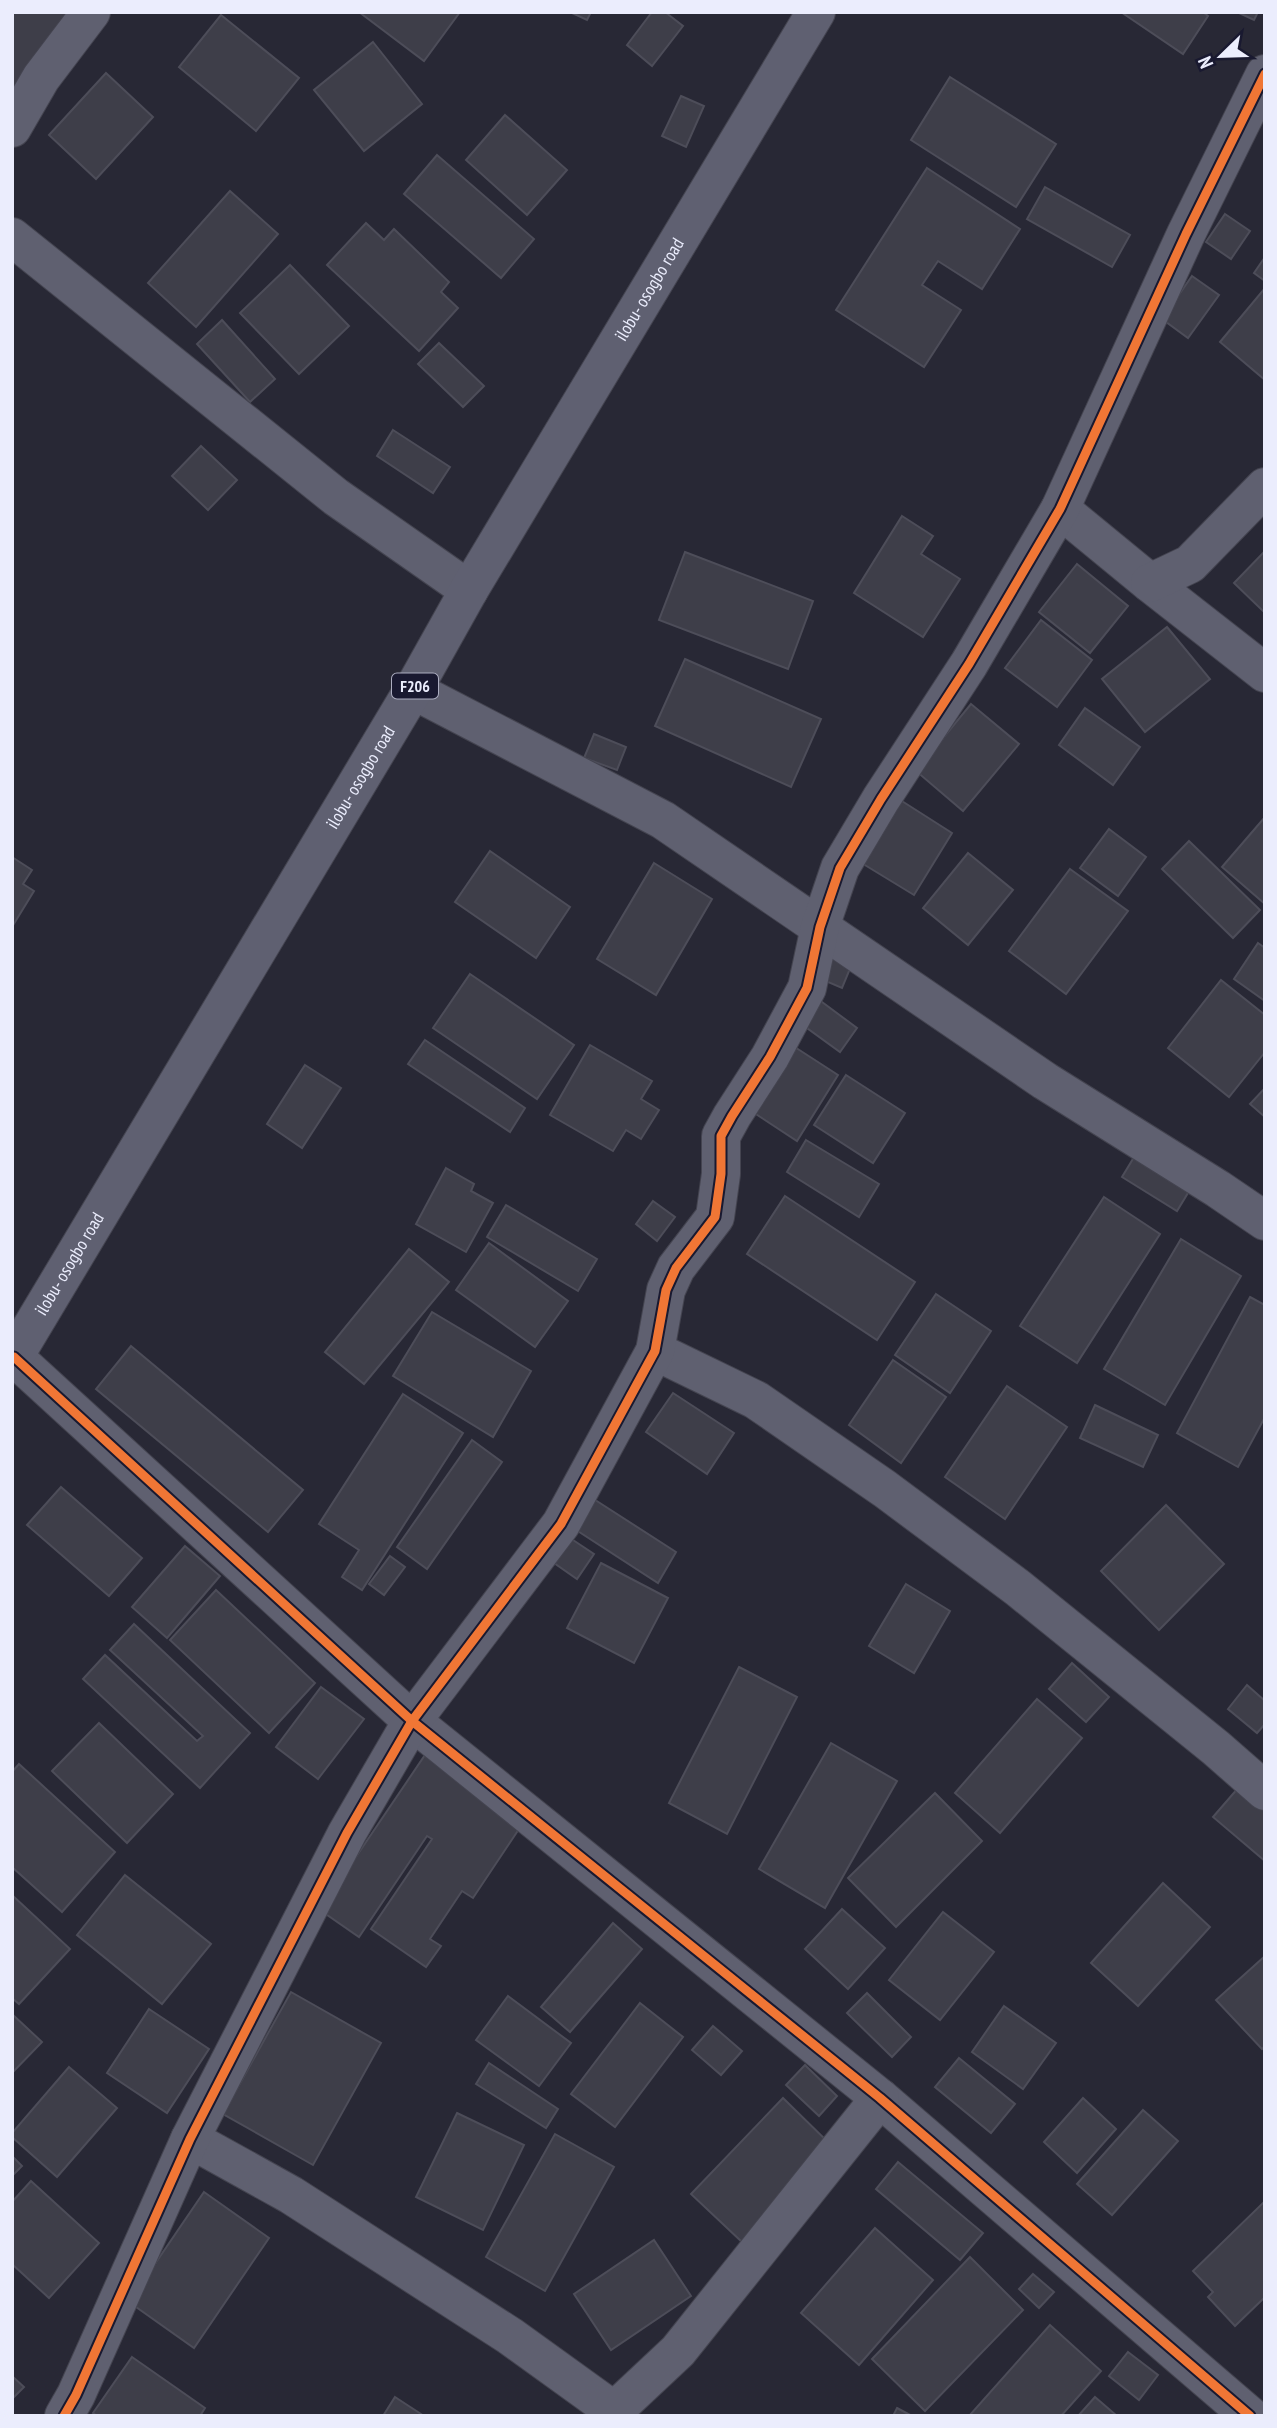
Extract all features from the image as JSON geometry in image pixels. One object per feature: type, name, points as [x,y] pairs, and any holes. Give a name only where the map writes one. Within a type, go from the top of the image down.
[{"type":"main road","name":"ilobu- osogbo road","points":[[13,1358],[816,12]]},
{"type":"street","points":[[12,128],[41,78],[91,12]]},
{"type":"street","points":[[64,2416],[87,2372],[190,2138],[347,1833],[412,1721],[561,1524],[655,1351],[666,1290],[676,1268],[715,1217],[721,1174],[721,1136],[770,1057],[807,988],[820,927],[840,868],[881,799],[969,664],[1060,509],[1185,234],[1265,75]]},
{"type":"street","points":[[12,237],[336,497],[469,590]]},
{"type":"street","points":[[1150,583],[1190,564],[1265,487]]},
{"type":"street","points":[[1060,509],[1265,673]]},
{"type":"street","points":[[413,690],[663,820],[1045,1082],[1265,1221]]},
{"type":"street","points":[[655,1351],[756,1400],[885,1489],[1018,1588],[1216,1748],[1265,1791]]},
{"type":"street","points":[[13,1358],[412,1721],[880,2098],[1250,2416]]},
{"type":"street","points":[[190,2138],[326,2217],[510,2336],[617,2414],[678,2351],[880,2098]]},
{"type":"building","points":[[12,12],[88,12],[12,117]]},
{"type":"building","points":[[359,12],[460,12],[424,61]]},
{"type":"building","points":[[570,12],[591,12],[587,20]]},
{"type":"building","points":[[652,12],[665,12],[683,26],[652,66],[627,45]]},
{"type":"building","points":[[1121,12],[1203,12],[1208,16],[1183,54]]},
{"type":"building","points":[[1237,12],[1258,12],[1254,20]]},
{"type":"building","points":[[221,15],[299,78],[256,131],[179,67]]},
{"type":"building","points":[[373,42],[422,104],[364,151],[314,90]]},
{"type":"building","points":[[106,73],[153,117],[96,179],[49,135]]},
{"type":"building","points":[[950,77],[1056,144],[1016,207],[911,140]]},
{"type":"building","points":[[681,96],[704,106],[686,147],[662,136]]},
{"type":"building","points":[[505,115],[567,170],[527,215],[466,160]]},
{"type":"building","points":[[437,155],[534,239],[501,278],[404,194]]},
{"type":"building","points":[[927,168],[1020,229],[982,289],[938,261],[922,285],[961,310],[924,367],[836,310]]},
{"type":"building","points":[[1045,187],[1130,235],[1112,267],[1027,219]]},
{"type":"building","points":[[230,191],[278,234],[196,327],[148,283]]},
{"type":"building","points":[[1225,214],[1250,231],[1231,259],[1206,242]]},
{"type":"building","points":[[366,223],[384,240],[394,229],[449,282],[441,292],[458,308],[419,351],[327,265]]},
{"type":"building","points":[[1265,257],[1265,281],[1254,273]]},
{"type":"building","points":[[290,265],[349,326],[299,374],[240,313]]},
{"type":"building","points":[[1192,276],[1219,295],[1188,338],[1162,319]]},
{"type":"building","points":[[1265,288],[1265,380],[1220,342]]},
{"type":"building","points":[[222,320],[275,379],[250,402],[197,344]]},
{"type":"building","points":[[439,343],[484,386],[463,407],[418,364]]},
{"type":"building","points":[[393,430],[450,467],[433,493],[377,456]]},
{"type":"building","points":[[201,446],[237,480],[208,510],[172,476]]},
{"type":"building","points":[[902,516],[933,536],[921,554],[960,579],[923,637],[854,593]]},
{"type":"building","points":[[1265,551],[1265,613],[1234,583]]},
{"type":"building","points":[[685,552],[813,601],[788,669],[659,620]]},
{"type":"building","points":[[1077,564],[1128,606],[1090,653],[1039,612]]},
{"type":"building","points":[[1041,620],[1092,660],[1057,707],[1005,668]]},
{"type":"building","points":[[1167,627],[1210,679],[1145,732],[1102,679]]},
{"type":"building","points":[[685,659],[821,719],[791,787],[655,726]]},
{"type":"building","points":[[971,704],[1019,744],[963,811],[916,771]]},
{"type":"building","points":[[1085,708],[1140,747],[1113,785],[1059,745]]},
{"type":"building","points":[[594,734],[626,747],[617,770],[584,758]]},
{"type":"building","points":[[894,796],[952,833],[914,895],[855,859]]},
{"type":"building","points":[[1265,817],[1265,904],[1222,867]]},
{"type":"building","points":[[1109,829],[1146,857],[1118,896],[1080,868]]},
{"type":"building","points":[[1189,841],[1260,910],[1233,938],[1162,869]]},
{"type":"building","points":[[490,851],[570,907],[536,958],[455,902]]},
{"type":"building","points":[[968,853],[1013,890],[968,945],[923,908]]},
{"type":"building","points":[[12,857],[32,870],[23,884],[34,891],[12,927]]},
{"type":"building","points":[[654,863],[712,899],[656,995],[597,959]]},
{"type":"building","points":[[1070,869],[1128,911],[1066,994],[1009,951]]},
{"type":"building","points":[[1258,943],[1265,948],[1265,1001],[1234,979]]},
{"type":"building","points":[[827,947],[854,959],[842,988],[814,976]]},
{"type":"building","points":[[470,974],[574,1045],[537,1099],[433,1028]]},
{"type":"building","points":[[1221,980],[1265,1015],[1265,1052],[1229,1097],[1168,1048]]},
{"type":"building","points":[[818,999],[857,1028],[840,1052],[800,1023]]},
{"type":"building","points":[[425,1040],[525,1108],[510,1132],[408,1064]]},
{"type":"building","points":[[787,1042],[838,1075],[797,1141],[745,1107]]},
{"type":"building","points":[[590,1045],[652,1081],[641,1099],[659,1110],[641,1139],[626,1130],[613,1151],[550,1115]]},
{"type":"building","points":[[305,1065],[341,1088],[302,1148],[267,1124]]},
{"type":"building","points":[[846,1075],[905,1113],[873,1163],[814,1125]]},
{"type":"building","points":[[1265,1088],[1265,1117],[1250,1104]]},
{"type":"building","points":[[806,1140],[879,1184],[859,1217],[787,1172]]},
{"type":"building","points":[[1139,1149],[1194,1183],[1177,1211],[1122,1177]]},
{"type":"building","points":[[446,1168],[474,1184],[471,1191],[493,1203],[466,1252],[416,1224]]},
{"type":"building","points":[[785,1196],[915,1282],[877,1340],[747,1254]]},
{"type":"building","points":[[1104,1197],[1160,1234],[1077,1363],[1020,1326]]},
{"type":"building","points":[[653,1201],[675,1217],[657,1241],[636,1224]]},
{"type":"building","points":[[506,1205],[597,1259],[578,1291],[487,1237]]},
{"type":"building","points":[[1181,1239],[1241,1276],[1165,1405],[1104,1369]]},
{"type":"building","points":[[489,1243],[568,1301],[535,1347],[456,1290]]},
{"type":"building","points":[[409,1249],[449,1282],[364,1384],[325,1352]]},
{"type":"building","points":[[936,1294],[991,1331],[950,1393],[895,1355]]},
{"type":"building","points":[[1250,1297],[1265,1305],[1265,1417],[1238,1467],[1177,1433]]},
{"type":"building","points":[[432,1312],[531,1371],[493,1437],[393,1376]]},
{"type":"building","points":[[131,1346],[303,1490],[268,1532],[96,1389]]},
{"type":"building","points":[[893,1360],[946,1397],[901,1463],[849,1425]]},
{"type":"building","points":[[1007,1386],[1067,1427],[1005,1519],[945,1477]]},
{"type":"building","points":[[673,1393],[734,1433],[707,1474],[646,1432]]},
{"type":"building","points":[[403,1394],[463,1433],[362,1590],[342,1577],[359,1550],[319,1524]]},
{"type":"building","points":[[1095,1405],[1158,1435],[1143,1467],[1080,1438]]},
{"type":"building","points":[[472,1440],[502,1462],[427,1569],[397,1547]]},
{"type":"building","points":[[61,1487],[142,1558],[109,1596],[27,1525]]},
{"type":"building","points":[[589,1496],[676,1552],[658,1583],[570,1526]]},
{"type":"building","points":[[1166,1505],[1224,1564],[1159,1630],[1101,1571]]},
{"type":"building","points":[[570,1538],[594,1554],[577,1579],[554,1563]]},
{"type":"building","points":[[185,1546],[220,1576],[167,1638],[132,1607]]},
{"type":"building","points":[[390,1556],[405,1567],[384,1595],[369,1584]]},
{"type":"building","points":[[601,1563],[668,1598],[634,1663],[567,1628]]},
{"type":"building","points":[[906,1584],[950,1611],[914,1673],[869,1646]]},
{"type":"building","points":[[216,1590],[315,1683],[269,1733],[170,1640]]},
{"type":"building","points":[[134,1624],[250,1733],[200,1788],[83,1679],[105,1655],[197,1741],[203,1736],[110,1650]]},
{"type":"building","points":[[1072,1663],[1109,1697],[1086,1722],[1049,1689]]},
{"type":"building","points":[[739,1667],[797,1697],[727,1834],[669,1803]]},
{"type":"building","points":[[1247,1685],[1265,1701],[1265,1724],[1257,1733],[1228,1709]]},
{"type":"building","points":[[321,1687],[364,1719],[318,1779],[276,1747]]},
{"type":"building","points":[[1037,1699],[1082,1738],[1000,1833],[955,1793]]},
{"type":"building","points":[[99,1723],[173,1794],[127,1843],[52,1771]]},
{"type":"building","points":[[831,1743],[897,1781],[825,1908],[759,1869]]},
{"type":"building","points":[[427,1752],[525,1820],[473,1898],[462,1891],[430,1939],[441,1946],[426,1967],[371,1929],[432,1839],[427,1836],[359,1937],[320,1910]]},
{"type":"building","points":[[19,1764],[115,1852],[62,1912],[12,1867],[12,1772]]},
{"type":"building","points":[[1239,1787],[1265,1809],[1265,1861],[1213,1817]]},
{"type":"building","points":[[935,1793],[982,1841],[896,1927],[848,1878]]},
{"type":"building","points":[[125,1875],[211,1944],[162,2004],[77,1935]]},
{"type":"building","points":[[1163,1883],[1210,1927],[1138,2006],[1091,1963]]},
{"type":"building","points":[[12,1895],[70,1949],[19,2004],[12,1998]]},
{"type":"building","points":[[842,1909],[885,1948],[848,1989],[805,1949]]},
{"type":"building","points":[[943,1912],[994,1952],[940,2020],[889,1980]]},
{"type":"building","points":[[613,1923],[642,1949],[570,2032],[541,2007]]},
{"type":"building","points":[[1265,1956],[1265,2046],[1262,2049],[1216,2000]]},
{"type":"building","points":[[291,1992],[381,2043],[313,2165],[223,2114]]},
{"type":"building","points":[[867,1993],[911,2037],[892,2057],[847,2013]]},
{"type":"building","points":[[508,1996],[571,2043],[539,2086],[476,2040]]},
{"type":"building","points":[[640,2003],[683,2037],[615,2127],[571,2094]]},
{"type":"building","points":[[1004,2006],[1056,2043],[1023,2089],[972,2052]]},
{"type":"building","points":[[149,2009],[209,2049],[167,2113],[107,2073]]},
{"type":"building","points":[[12,2014],[42,2042],[12,2073]]},
{"type":"building","points":[[713,2026],[742,2051],[721,2075],[692,2050]]},
{"type":"building","points":[[959,2058],[1015,2104],[991,2133],[935,2087]]},
{"type":"building","points":[[489,2063],[558,2109],[546,2128],[476,2084]]},
{"type":"building","points":[[805,2065],[837,2096],[819,2116],[786,2085]]},
{"type":"building","points":[[69,2067],[117,2108],[57,2177],[12,2137],[12,2133]]},
{"type":"building","points":[[783,2098],[833,2147],[742,2242],[691,2194]]},
{"type":"building","points":[[1083,2098],[1116,2129],[1077,2173],[1044,2142]]},
{"type":"building","points":[[1143,2110],[1178,2141],[1112,2215],[1077,2184]]},
{"type":"building","points":[[457,2113],[524,2145],[483,2230],[416,2197]]},
{"type":"building","points":[[555,2134],[614,2167],[545,2291],[486,2257]]},
{"type":"building","points":[[12,2156],[22,2166],[12,2176]]},
{"type":"building","points":[[898,2162],[983,2233],[960,2260],[876,2189]]},
{"type":"building","points":[[31,2181],[99,2243],[49,2298],[12,2264],[12,2202]]},
{"type":"building","points":[[204,2192],[269,2238],[194,2348],[129,2302]]},
{"type":"building","points":[[1265,2201],[1265,2297],[1235,2326],[1208,2297],[1213,2292],[1193,2271]]},
{"type":"building","points":[[875,2228],[933,2280],[859,2365],[801,2313]]},
{"type":"building","points":[[654,2240],[691,2296],[611,2350],[574,2294]]},
{"type":"building","points":[[970,2257],[1023,2310],[925,2411],[872,2359]]},
{"type":"building","points":[[1033,2274],[1054,2292],[1039,2308],[1019,2289]]},
{"type":"building","points":[[1050,2325],[1101,2371],[1061,2416],[969,2416]]},
{"type":"building","points":[[1128,2352],[1158,2375],[1139,2400],[1109,2376]]},
{"type":"building","points":[[132,2357],[205,2408],[200,2416],[97,2416],[93,2413]]},
{"type":"building","points":[[12,2376],[24,2387],[12,2399]]},
{"type":"building","points":[[395,2397],[424,2416],[383,2416]]},
{"type":"building","points":[[1095,2397],[1117,2416],[1078,2416]]},
{"type":"building","points":[[897,2408],[912,2416],[893,2416]]},
{"type":"cycle path","points":[[64,2416],[76,2395],[190,2139],[347,1833],[412,1721],[561,1524],[655,1351],[666,1290],[676,1268],[715,1217],[721,1174],[721,1136],[770,1057],[807,988],[820,927],[840,868],[881,799],[969,664],[1060,509],[1186,234],[1265,74]]},
{"type":"cycle path","points":[[14,1357],[412,1721],[880,2098],[1250,2416]]}]
